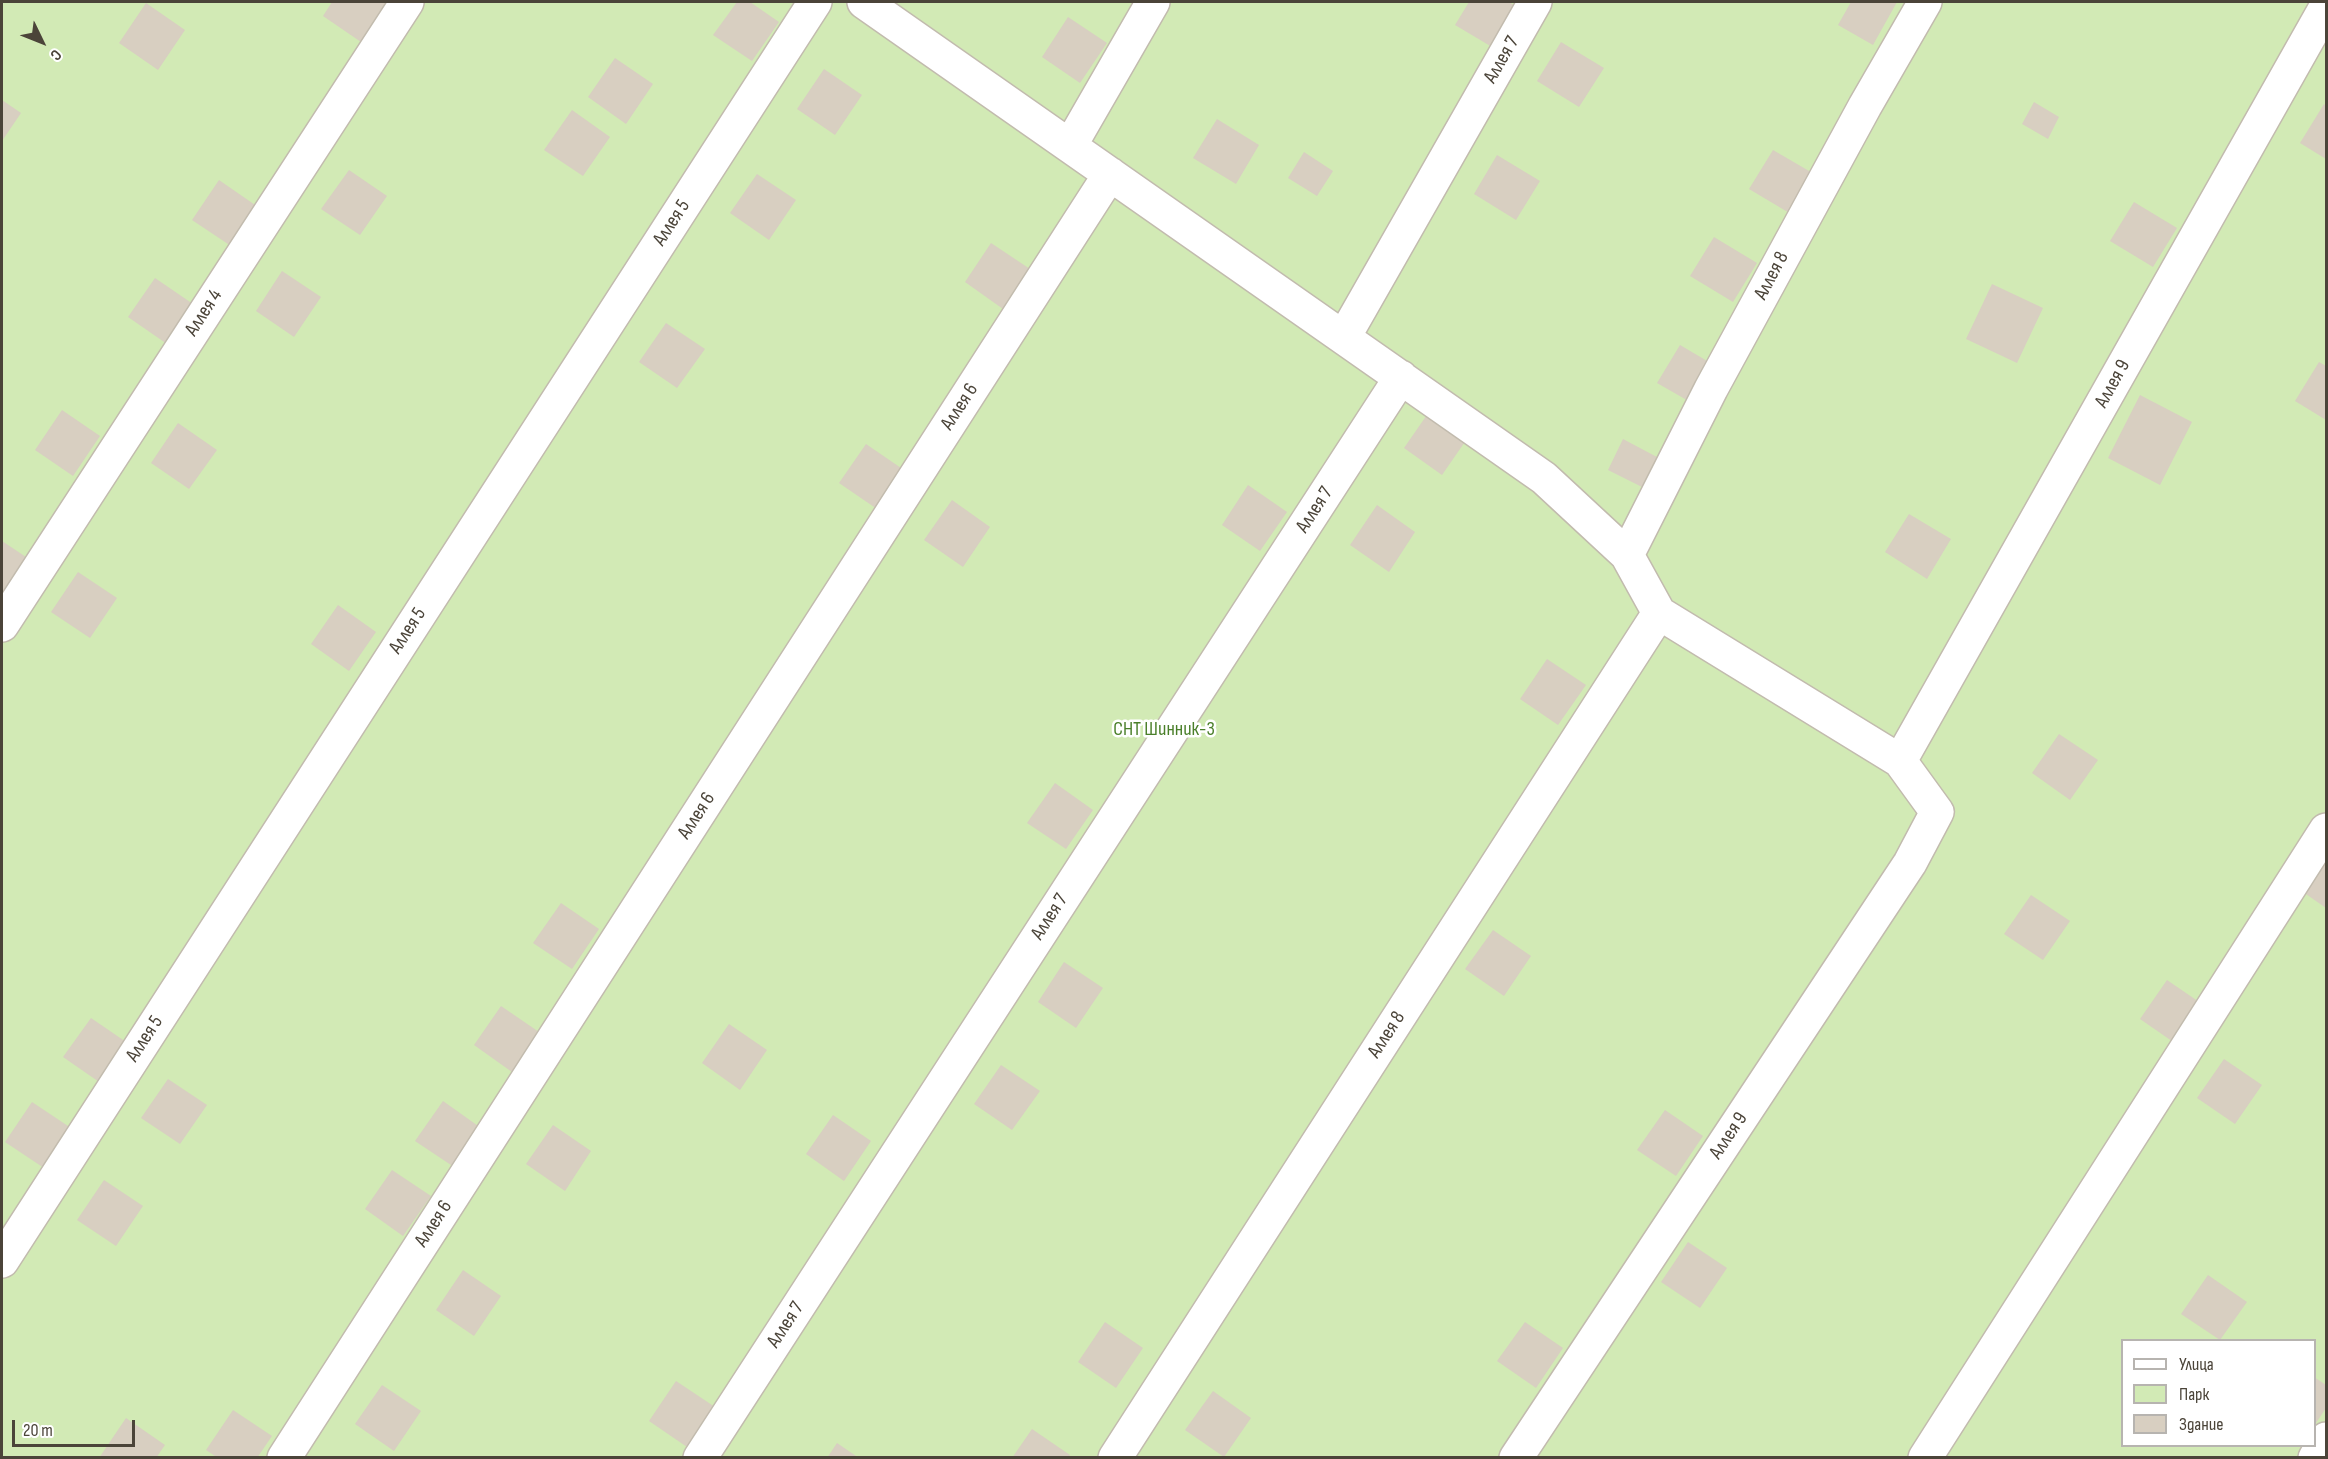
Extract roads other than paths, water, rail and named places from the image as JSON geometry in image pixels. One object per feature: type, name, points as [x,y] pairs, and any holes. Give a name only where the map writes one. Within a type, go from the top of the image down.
[{"type":"lane","name":"Аллея 4","points":[[2,625],[407,2]]},
{"type":"lane","name":"Аллея 5","points":[[2,1261],[815,2]]},
{"type":"lane","points":[[864,2],[1544,478],[1627,555],[1659,613],[1900,761]]},
{"type":"lane","points":[[1070,146],[1153,2]]},
{"type":"lane","name":"Аллея 7","points":[[1344,337],[1535,2]]},
{"type":"lane","name":"Аллея 8","points":[[1627,555],[1723,368],[1864,106],[1925,2]]},
{"type":"lane","name":"Аллея 9","points":[[1516,1458],[1910,863],[1937,812],[1900,761],[2326,7]]},
{"type":"lane","name":"Аллея 6","points":[[284,1458],[1110,174]]},
{"type":"lane","name":"Аллея 7","points":[[699,1458],[1401,377]]},
{"type":"lane","name":"Аллея 8","points":[[1115,1458],[1659,613]]},
{"type":"lane","points":[[1925,1458],[2326,830]]},
{"type":"lane","points":[[2315,1458],[2326,1439]]},
{"type":"park label","name":"СНТ Шинник-3","points":[[1164,730]]}]
